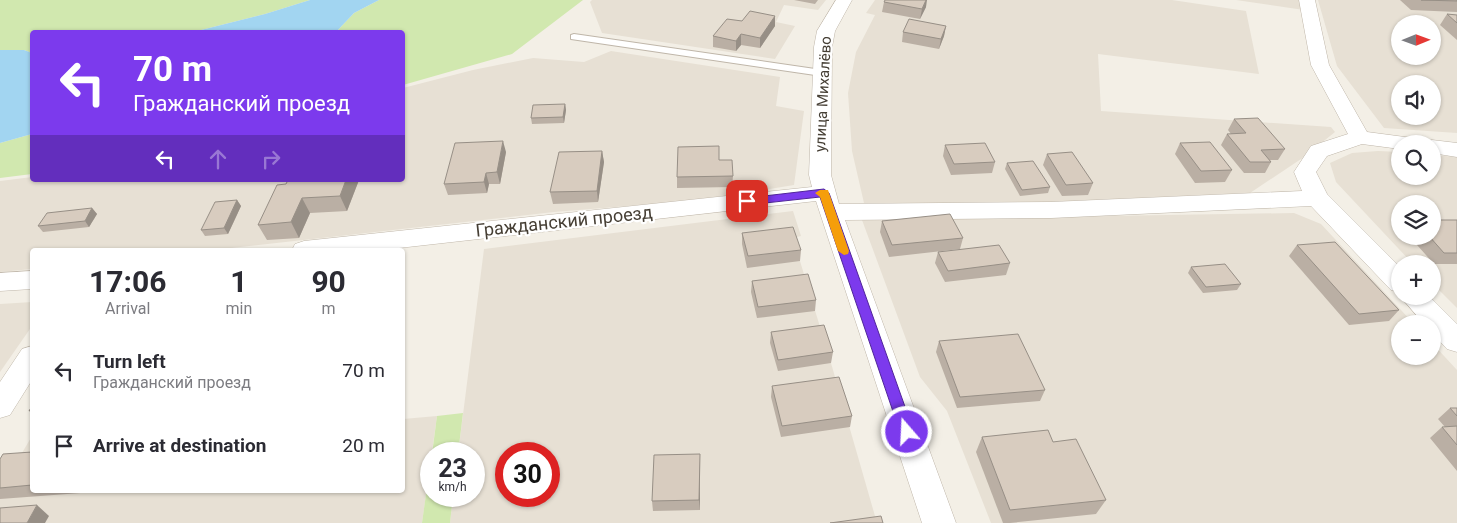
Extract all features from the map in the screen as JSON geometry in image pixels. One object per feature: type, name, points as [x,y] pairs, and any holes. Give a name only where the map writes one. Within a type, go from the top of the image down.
[{"type":"street","name":"улица Михалёво","points":[[844,0],[826,31],[822,73],[820,175],[827,202],[939,523]]},
{"type":"street","points":[[1307,0],[1320,65],[1360,137]]},
{"type":"street","points":[[1391,141],[1360,137],[1319,151],[1305,172],[1317,198],[1391,274]]},
{"type":"street","points":[[1441,147],[1457,150]]},
{"type":"street","name":"Гражданский проезд","points":[[326,248],[827,202],[1051,210],[1317,198]]},
{"type":"street","points":[[0,282],[30,280]]},
{"type":"street","points":[[1422,305],[1457,341]]},
{"type":"street","points":[[0,406],[30,359]]},
{"type":"lane","points":[[574,38],[822,73]]},
{"type":"shaded area","points":[[592,0],[826,0],[818,10],[784,5],[776,22],[795,26],[775,59],[602,33],[590,2]]},
{"type":"shaded area","points":[[875,0],[1172,0],[1246,11],[1259,74],[1098,54],[1101,111],[1331,127],[1335,132],[1304,157],[1250,193],[1024,203],[864,203],[852,151],[848,93],[856,52],[875,15],[866,13]]},
{"type":"shaded area","points":[[1236,0],[1301,0],[1304,10]]},
{"type":"shaded area","points":[[1318,0],[1457,0],[1457,133],[1384,128],[1337,66]]},
{"type":"shaded area","points":[[611,51],[780,77],[776,106],[804,111],[794,185],[702,200],[554,212],[231,248],[30,248],[30,269],[0,272],[0,181],[30,177],[30,182],[405,182],[405,87],[473,70],[533,58],[584,62]]},
{"type":"shaded area","points":[[1391,152],[1391,185],[1441,185],[1441,156],[1457,157],[1457,308],[1441,292],[1441,255],[1405,255],[1395,245],[1441,245],[1441,195],[1391,195],[1391,241],[1336,182],[1330,163],[1352,153]]},
{"type":"shaded area","points":[[793,211],[801,236],[793,238],[877,523],[450,523],[452,507],[485,507],[485,442],[460,442],[484,249]]},
{"type":"shaded area","points":[[1294,213],[1321,224],[1391,299],[1391,305],[1396,305],[1406,315],[1391,315],[1391,365],[1441,365],[1441,353],[1457,370],[1457,523],[991,523],[947,411],[920,377],[862,220]]},
{"type":"shaded area","points":[[30,302],[30,329],[0,372],[0,304]]},
{"type":"shaded area","points":[[437,416],[433,442],[420,442],[420,507],[424,507],[422,523],[0,523],[0,490],[30,439],[30,493],[405,493],[405,419]]},
{"type":"green space","points":[[0,0],[310,0],[265,14],[201,30],[30,30],[30,52],[24,50],[0,50]]},
{"type":"green space","points":[[379,0],[583,0],[512,54],[405,84],[405,30],[338,30],[354,13]]},
{"type":"green space","points":[[30,135],[30,174],[0,178],[0,143]]},
{"type":"green space","points":[[463,413],[459,442],[434,442],[437,416]]},
{"type":"green space","points":[[424,507],[452,507],[450,523],[422,523]]},
{"type":"water","points":[[310,0],[379,0],[354,13],[338,30],[201,30],[265,14]]},
{"type":"water","points":[[0,50],[24,50],[30,52],[30,135],[0,143]]},
{"type":"building","points":[[885,0],[926,0],[922,9],[884,2]]},
{"type":"building","points":[[1421,0],[1457,0],[1457,1]]},
{"type":"building","points":[[750,11],[775,16],[760,38],[741,34],[736,41],[713,36],[727,19],[742,21]]},
{"type":"building","points":[[1447,14],[1457,15],[1457,23]]},
{"type":"building","points":[[909,19],[946,26],[941,39],[903,32]]},
{"type":"building","points":[[565,104],[563,117],[531,118],[533,105]]},
{"type":"building","points":[[1258,118],[1285,149],[1261,150],[1271,162],[1250,162],[1227,134],[1246,133],[1234,119]]},
{"type":"building","points":[[503,141],[497,172],[486,173],[484,182],[444,184],[455,143]]},
{"type":"building","points":[[1210,142],[1232,170],[1201,171],[1180,143]]},
{"type":"building","points":[[985,143],[995,162],[954,164],[945,145]]},
{"type":"building","points":[[719,146],[719,160],[732,160],[733,176],[677,177],[678,147]]},
{"type":"building","points":[[602,151],[597,191],[550,192],[559,152]]},
{"type":"building","points":[[1072,152],[1093,183],[1066,185],[1047,154]]},
{"type":"building","points":[[1033,161],[1050,187],[1022,190],[1007,163]]},
{"type":"building","points":[[287,182],[345,182],[340,196],[302,198],[291,222],[258,225],[277,185],[286,184]]},
{"type":"building","points":[[237,200],[224,228],[201,230],[215,202]]},
{"type":"building","points":[[92,208],[85,221],[38,226],[47,213]]},
{"type":"building","points":[[950,214],[963,238],[892,245],[882,221]]},
{"type":"building","points":[[1441,220],[1457,220],[1457,253],[1444,253],[1437,245],[1441,245]]},
{"type":"building","points":[[793,227],[801,250],[748,256],[742,233]]},
{"type":"building","points":[[1335,242],[1391,302],[1391,305],[1394,305],[1399,310],[1359,314],[1297,245]]},
{"type":"building","points":[[999,245],[1010,263],[948,271],[938,252]]},
{"type":"building","points":[[1225,264],[1241,284],[1206,287],[1191,267]]},
{"type":"building","points":[[808,274],[816,300],[758,307],[752,281]]},
{"type":"building","points":[[824,325],[833,352],[778,360],[771,332]]},
{"type":"building","points":[[1018,334],[1045,390],[960,397],[939,341]]},
{"type":"building","points":[[839,377],[852,416],[782,426],[772,386]]},
{"type":"building","points":[[1450,408],[1457,408],[1457,416]]},
{"type":"building","points":[[1457,426],[1457,445],[1442,427]]},
{"type":"building","points":[[1048,430],[1053,442],[1076,439],[1106,500],[1010,510],[982,437]]},
{"type":"building","points":[[30,452],[30,485],[0,488],[0,459],[3,454]]},
{"type":"building","points":[[700,454],[699,500],[652,501],[654,455]]},
{"type":"building","points":[[37,505],[27,523],[0,523],[0,508]]},
{"type":"building","points":[[881,516],[883,523],[830,523]]},
{"type":"slow traffic","points":[[820,193],[824,193],[844,251]]},
{"type":"route","points":[[747,201],[824,193],[907,432]]}]
